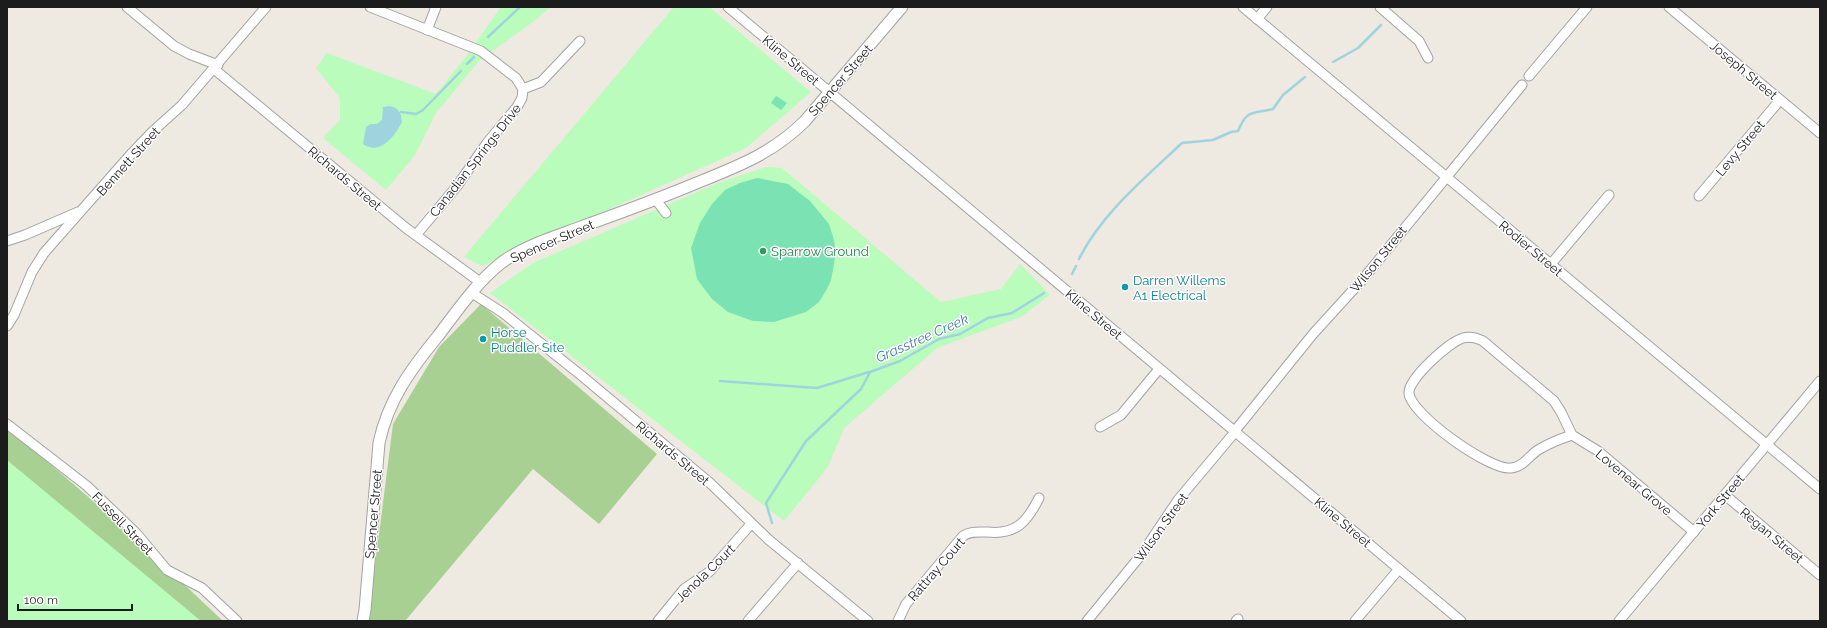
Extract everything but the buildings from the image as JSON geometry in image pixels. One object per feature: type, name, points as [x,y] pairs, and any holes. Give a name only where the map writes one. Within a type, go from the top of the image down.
[{"type":"street","name":"Richards Street","points":[[127,7],[174,46],[216,67],[416,235],[480,282]]},
{"type":"street","name":"Bennett Street","points":[[7,326],[14,315],[25,288],[40,259],[132,153],[152,132],[182,105],[266,7]]},
{"type":"street","name":"Canadian Springs Drive","points":[[370,7],[478,49],[488,55],[516,78],[523,89],[522,98],[517,107],[487,143],[457,186],[416,235]]},
{"type":"street","points":[[427,30],[436,7]]},
{"type":"street","name":"Kline Street","points":[[728,7],[1461,621]]},
{"type":"street","name":"Spencer Street","points":[[363,621],[379,443],[386,416],[404,382],[480,282],[502,263],[528,248],[656,200],[742,165],[765,153],[797,128],[830,93],[902,7]]},
{"type":"street","name":"Rodier Street","points":[[1243,7],[1820,489]]},
{"type":"street","points":[[1257,19],[1267,7]]},
{"type":"street","points":[[1380,7],[1419,41],[1428,58]]},
{"type":"street","points":[[1530,76],[1587,7]]},
{"type":"street","name":"Joseph Street","points":[[1669,7],[1820,133]]},
{"type":"street","points":[[523,89],[541,82],[580,41]]},
{"type":"street","name":"Wilson Street","points":[[1087,621],[1141,555],[1178,500],[1285,371],[1309,339],[1362,279],[1522,85]]},
{"type":"street","name":"Levy Street","points":[[1699,196],[1780,100]]},
{"type":"street","points":[[1550,264],[1609,195]]},
{"type":"street","points":[[656,200],[666,213]]},
{"type":"street","points":[[7,240],[26,235],[83,210]]},
{"type":"street","name":"Richards Street","points":[[472,293],[503,313],[582,376],[710,483],[751,524],[868,621]]},
{"type":"street","points":[[1464,338],[1476,338],[1488,344],[1550,397],[1560,410],[1572,435],[1540,449],[1516,467],[1501,468],[1469,450],[1429,420],[1412,403],[1409,396],[1409,388],[1416,377],[1453,343],[1464,338]]},
{"type":"street","points":[[1100,427],[1121,415],[1159,369]]},
{"type":"street","name":"York Street","points":[[1619,621],[1820,381]]},
{"type":"street","name":"Fussell Street","points":[[7,424],[87,486],[136,533],[167,570],[190,580],[202,588],[237,621]]},
{"type":"street","name":"Lovenear Grove","points":[[1572,435],[1598,451],[1694,532]]},
{"type":"street","name":"Regan Street","points":[[1725,495],[1820,575]]},
{"type":"street","name":"Rattray Court","points":[[898,621],[906,604],[963,536],[974,532],[1001,534],[1009,531],[1030,516],[1039,498]]},
{"type":"street","name":"Jenola Court","points":[[658,621],[684,589],[709,572],[751,524]]},
{"type":"street","points":[[748,621],[798,563]]},
{"type":"street","points":[[1355,621],[1399,569]]},
{"type":"green space","points":[[501,7],[551,7],[479,61],[436,113],[415,155],[386,190],[323,138],[340,120],[340,98],[316,68],[327,53],[436,94],[465,58]]},
{"type":"green space","points":[[674,7],[709,7],[811,92],[746,148],[482,266],[464,257]]},
{"type":"green space","points":[[776,96],[787,103],[781,110],[771,103]]},
{"type":"green space","points":[[766,167],[782,168],[941,302],[1001,289],[1020,264],[1050,295],[1021,317],[937,348],[844,428],[828,467],[784,521],[490,293],[533,263],[718,183]]},
{"type":"green space","name":"Sparrow Ground","points":[[757,178],[788,184],[810,201],[829,224],[836,253],[831,280],[819,302],[806,312],[774,322],[753,321],[728,312],[712,299],[697,279],[691,248],[700,223],[712,204],[725,190],[740,183]]},
{"type":"green space","points":[[481,304],[657,454],[599,524],[533,469],[405,621],[368,621],[393,424],[439,347]]},
{"type":"green space","points":[[7,427],[122,526],[223,621],[7,621]]},
{"type":"green space","points":[[7,460],[201,621],[7,621]]},
{"type":"water","points":[[389,106],[397,109],[401,116],[402,122],[395,133],[386,143],[381,146],[375,148],[363,144],[366,127],[370,124],[377,124],[382,120],[383,107]]},
{"type":"waterway","points":[[488,37],[520,7]]},
{"type":"waterway","name":"Grasstree Creek","points":[[1333,62],[1358,48],[1381,25]]},
{"type":"waterway","points":[[467,64],[474,57]]},
{"type":"waterway","points":[[401,112],[416,114],[423,110],[461,71]]},
{"type":"waterway","name":"Grasstree Creek","points":[[1079,259],[1089,242],[1112,211],[1139,183],[1182,143],[1213,140],[1231,132],[1238,131],[1247,116],[1255,112],[1273,109],[1283,95],[1305,77]]},
{"type":"waterway","name":"Grasstree Creek","points":[[1072,274],[1076,266]]},
{"type":"waterway","name":"Grasstree Creek","points":[[772,523],[766,503],[806,441],[861,389],[870,372],[900,361],[939,339],[960,334],[988,318],[1012,313],[1044,293]]},
{"type":"waterway","points":[[720,381],[817,388],[869,372]]},
{"type":"place","name":"Sparrow Ground","points":[[763,251]]},
{"type":"place","name":"Darren Willems A1 Electrical","points":[[1125,287]]},
{"type":"place","name":"Horse Puddler Site","points":[[483,339]]}]
